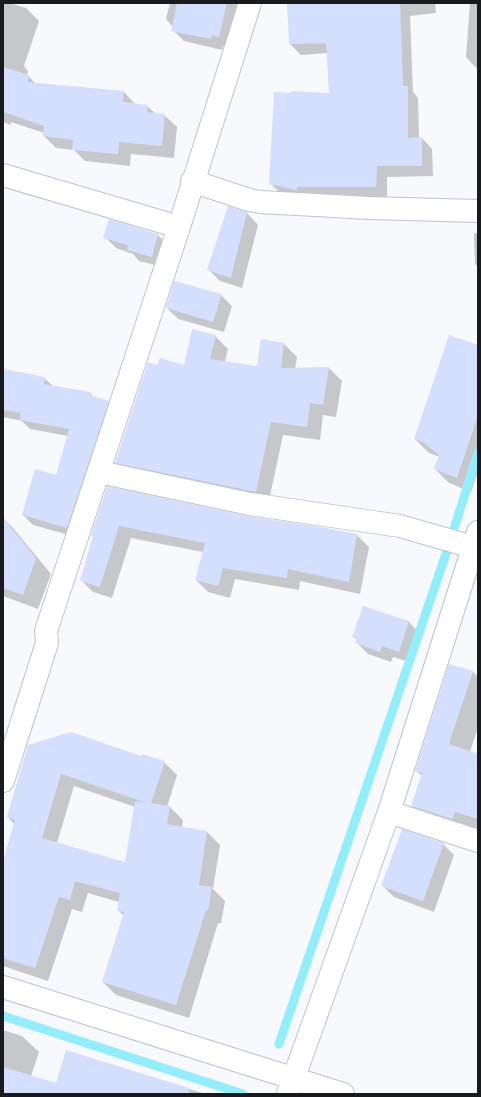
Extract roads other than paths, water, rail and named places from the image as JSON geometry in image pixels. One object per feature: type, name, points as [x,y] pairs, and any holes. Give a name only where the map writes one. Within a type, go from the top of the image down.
[{"type":"street","points":[[3,780],[47,644],[46,631],[179,227],[192,181],[250,3]]},
{"type":"street","points":[[3,175],[179,227]]},
{"type":"street","points":[[192,181],[249,200],[262,202],[478,211]]},
{"type":"street","points":[[99,472],[250,504],[400,526],[438,537],[471,541],[389,812],[291,1086]]},
{"type":"street","points":[[389,812],[478,841]]},
{"type":"street","points":[[3,987],[291,1086],[343,1094]]},
{"type":"waterway","points":[[279,1044],[446,554],[478,453]]},
{"type":"waterway","points":[[3,1016],[243,1094]]}]
